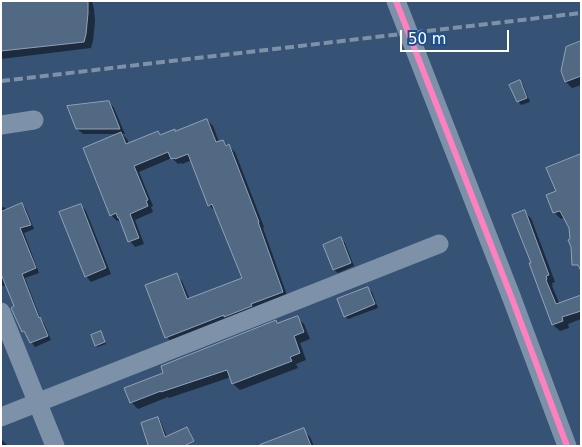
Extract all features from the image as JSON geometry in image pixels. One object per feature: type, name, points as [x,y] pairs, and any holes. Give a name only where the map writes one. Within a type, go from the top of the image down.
[{"type":"street","points":[[396,1],[511,296],[567,446]]},
{"type":"street","points":[[1,125],[34,120]]},
{"type":"street","points":[[1,417],[439,244]]},
{"type":"street","points":[[1,312],[55,446]]},
{"type":"building","points":[[1,1],[88,1],[84,42],[1,51]]},
{"type":"building","points":[[581,41],[581,76],[565,82],[561,71],[566,47]]},
{"type":"building","points":[[520,80],[527,98],[517,102],[509,85]]},
{"type":"building","points":[[109,101],[120,129],[76,129],[67,106]]},
{"type":"building","points":[[207,119],[216,142],[223,140],[226,146],[229,144],[283,292],[224,317],[224,315],[165,338],[145,285],[177,273],[187,299],[242,278],[212,204],[208,206],[188,154],[171,159],[168,152],[134,166],[148,200],[146,201],[148,206],[130,214],[139,238],[128,242],[116,213],[110,216],[83,148],[121,132],[126,144],[158,131],[160,135]]},
{"type":"building","points":[[581,154],[581,271],[578,265],[572,265],[571,247],[568,240],[570,239],[569,228],[560,211],[553,213],[546,195],[556,191],[546,168]]},
{"type":"building","points":[[22,203],[31,225],[20,228],[36,268],[22,274],[48,336],[30,343],[24,331],[22,332],[11,308],[14,306],[1,274],[1,212]]},
{"type":"building","points":[[81,204],[106,268],[85,277],[59,212]]},
{"type":"building","points":[[525,210],[549,275],[546,276],[546,280],[556,304],[581,295],[581,311],[562,317],[563,321],[552,325],[512,215]]},
{"type":"building","points":[[341,237],[351,263],[333,270],[323,245]]},
{"type":"building","points":[[368,287],[375,304],[344,317],[337,299]]},
{"type":"building","points":[[298,316],[304,332],[294,336],[300,353],[290,357],[292,361],[232,384],[227,370],[130,403],[124,388],[163,373],[161,366],[276,320],[277,323]]},
{"type":"building","points":[[101,331],[105,342],[95,346],[91,335]]},
{"type":"building","points":[[158,417],[165,437],[187,427],[194,441],[184,446],[145,446],[148,445],[141,423]]},
{"type":"building","points":[[304,428],[311,446],[260,446],[260,445]]},
{"type":"railway","points":[[1,81],[581,13]]},
{"type":"cycle path","points":[[396,1],[511,296],[567,446]]}]
